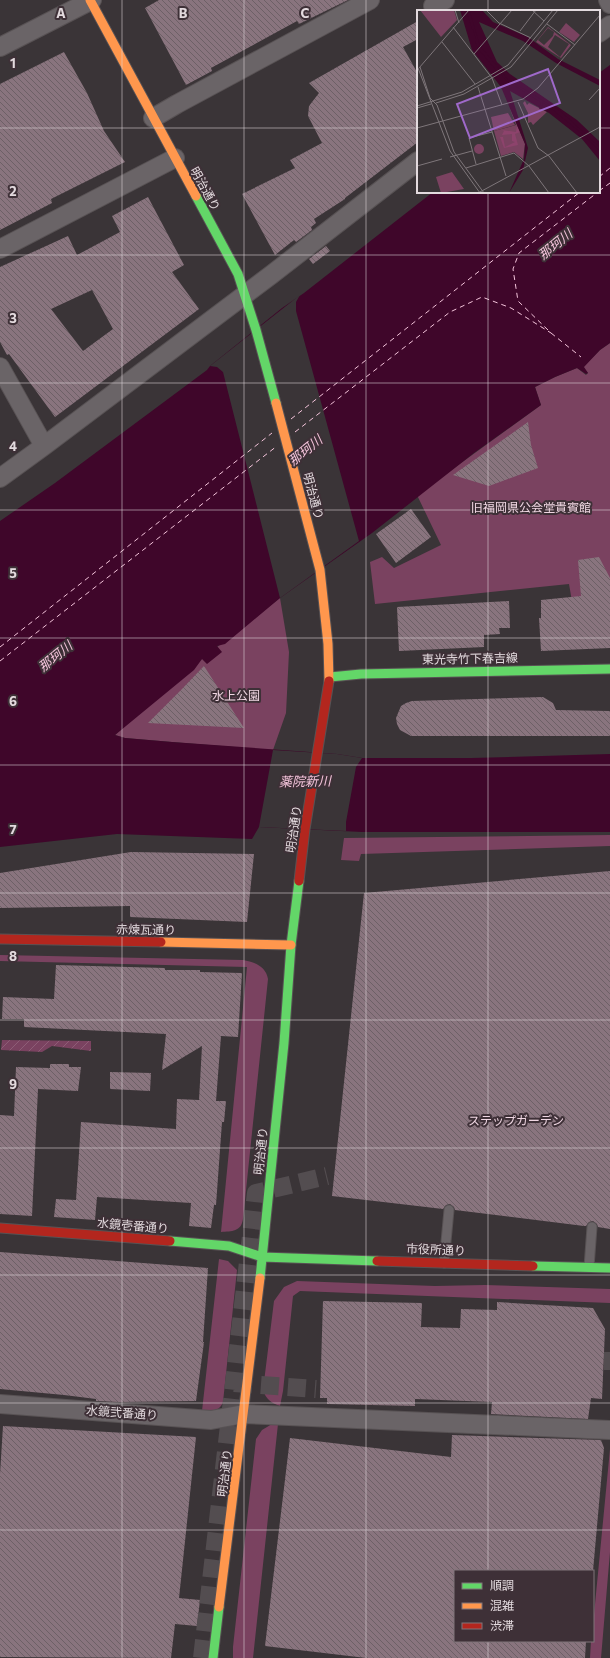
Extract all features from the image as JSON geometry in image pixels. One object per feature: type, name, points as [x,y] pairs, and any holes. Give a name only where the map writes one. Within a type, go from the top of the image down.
[{"type":"street","points":[[0,47],[91,0]]},
{"type":"street","name":"明治通り","points":[[91,0],[238,274],[256,330],[320,570],[328,644],[330,677],[305,829],[291,945],[284,1043],[262,1257],[213,1658]]},
{"type":"street","points":[[153,118],[370,0]]},
{"type":"street","points":[[608,0],[610,4]]},
{"type":"street","points":[[600,32],[610,25]]},
{"type":"street","points":[[0,249],[175,158]]},
{"type":"street","points":[[0,478],[245,295],[417,162]]},
{"type":"street","points":[[0,367],[44,446]]},
{"type":"street","name":"東光寺竹下春吉線","points":[[330,677],[361,674],[610,668]]},
{"type":"street","name":"赤煉瓦通り","points":[[0,939],[291,945]]},
{"type":"street","name":"水鏡壱番通り","points":[[0,1228],[229,1246],[262,1257]]},
{"type":"street","name":"市役所通り","points":[[262,1257],[610,1268]]},
{"type":"street","name":"水鏡弐番通り","points":[[0,1404],[212,1420],[244,1414],[610,1430]]},
{"type":"lane","points":[[444,1263],[449,1210]]},
{"type":"lane","points":[[589,1267],[592,1227]]},
{"type":"green space","name":"旧福岡県公会堂貴賓館","points":[[610,343],[610,604],[573,607],[569,584],[375,604],[370,562],[382,557],[394,568],[441,545],[417,495],[541,405],[535,387],[577,368],[586,375],[588,373],[583,367],[600,350]]},
{"type":"green space","name":"水上公園","points":[[280,598],[289,652],[286,713],[273,750],[125,738],[115,735],[203,658]]},
{"type":"green space","points":[[610,835],[610,846],[361,854],[359,861],[341,860],[344,838]]},
{"type":"green space","points":[[0,955],[243,960],[259,965],[265,971],[268,979],[243,1219],[238,1229],[221,1232],[247,967],[0,961]]},
{"type":"green space","points":[[2,1040],[91,1041],[91,1051],[52,1046],[42,1052],[1,1050]]},
{"type":"green space","points":[[219,1259],[228,1261],[237,1270],[223,1402],[220,1407],[215,1410],[202,1411]]},
{"type":"green space","points":[[297,1281],[435,1286],[485,1285],[610,1289],[610,1303],[300,1291],[293,1296],[283,1391],[280,1406],[269,1400],[263,1390],[274,1301],[284,1287]]},
{"type":"green space","points":[[272,1424],[278,1424],[253,1658],[233,1658],[256,1439],[262,1430]]},
{"type":"green space","points":[[610,1449],[610,1552],[601,1658],[590,1658],[591,1642],[594,1642],[594,1615]]},
{"type":"water","points":[[610,65],[610,343],[600,350],[584,367],[588,373],[586,374],[577,368],[535,387],[541,405],[474,453],[372,533],[280,598],[225,644],[217,646],[222,652],[207,664],[202,659],[194,670],[115,735],[125,738],[337,754],[362,758],[471,758],[610,754],[610,832],[362,832],[259,827],[252,839],[117,834],[0,847],[0,521],[55,483],[207,370],[282,308],[304,293],[432,193],[600,193],[600,72]]},
{"type":"pier","points":[[300,295],[296,302],[296,311],[359,541],[280,598],[223,372],[217,367],[210,366]]},
{"type":"pier","points":[[273,750],[337,754],[362,758],[356,767],[346,822],[346,831],[259,827]]},
{"type":"building","points":[[159,0],[348,0],[299,24],[297,21],[211,68],[212,71],[186,85],[145,8]]},
{"type":"building","points":[[417,22],[417,40],[403,47],[417,72],[417,143],[345,199],[314,219],[316,223],[311,227],[312,230],[296,242],[294,240],[275,255],[242,194],[295,168],[290,160],[322,143],[308,116],[309,106],[319,93],[309,83]]},
{"type":"building","points":[[64,52],[87,93],[104,131],[125,162],[51,199],[52,203],[0,230],[0,84]]},
{"type":"building","points":[[148,197],[184,265],[172,272],[199,309],[55,417],[9,354],[7,355],[0,342],[0,267],[68,236],[77,255],[120,232],[112,216]],"holes":[[[92,290],[113,329],[83,351],[51,309]]]},
{"type":"building","points":[[326,246],[330,251],[313,264],[309,259]]},
{"type":"building","points":[[528,422],[531,445],[538,468],[489,486],[453,475]]},
{"type":"building","points":[[411,509],[431,537],[396,563],[376,534]]},
{"type":"building","points":[[599,557],[610,578],[610,648],[541,651],[539,618],[541,618],[541,600],[581,596],[578,560]]},
{"type":"building","points":[[509,601],[510,628],[499,628],[500,634],[484,635],[484,647],[399,651],[397,607]]},
{"type":"building","points":[[204,666],[244,728],[148,723],[182,689]]},
{"type":"building","points":[[543,697],[553,703],[556,710],[610,711],[610,736],[411,736],[400,730],[396,718],[401,706],[412,701]]},
{"type":"building","points":[[131,852],[254,854],[247,922],[130,917],[130,906],[0,908],[0,873]]},
{"type":"building","name":"ステップガーデン","points":[[610,871],[610,1229],[598,1227],[593,1221],[584,1226],[455,1210],[450,1204],[446,1205],[443,1209],[332,1196],[364,893]]},
{"type":"building","points":[[56,965],[165,968],[165,970],[200,970],[200,972],[242,973],[238,1037],[221,1036],[216,1101],[226,1101],[224,1122],[222,1122],[216,1205],[214,1205],[211,1228],[189,1226],[191,1203],[97,1197],[95,1220],[54,1217],[56,1199],[76,1200],[81,1122],[176,1129],[177,1099],[199,1100],[202,1046],[162,1070],[166,1034],[24,1027],[24,1019],[2,1019],[3,997],[54,999]]},
{"type":"building","points":[[50,1064],[69,1064],[69,1067],[81,1067],[78,1091],[38,1089],[32,1216],[0,1214],[0,1115],[14,1116],[16,1067],[50,1068]]},
{"type":"building","points":[[110,1072],[151,1073],[150,1091],[110,1089]]},
{"type":"building","points":[[0,1252],[208,1268],[204,1342],[196,1401],[96,1401],[96,1399],[64,1395],[0,1389]]},
{"type":"building","points":[[323,1301],[422,1303],[421,1327],[460,1328],[461,1309],[497,1310],[497,1302],[593,1308],[605,1329],[602,1399],[591,1398],[588,1419],[491,1414],[492,1402],[415,1399],[415,1406],[327,1404],[327,1398],[320,1398]]},
{"type":"building","points":[[3,1426],[196,1437],[179,1598],[200,1600],[197,1626],[175,1624],[171,1658],[0,1657],[0,1474]]},
{"type":"building","points":[[452,1435],[601,1440],[604,1448],[593,1570],[454,1570],[454,1642],[586,1642],[585,1658],[366,1658],[265,1646],[290,1438],[451,1457]]},
{"type":"ferry route","points":[[600,176],[610,168]]},
{"type":"ferry route","points":[[600,190],[610,183]]},
{"type":"ferry route","points":[[291,419],[579,193]]},
{"type":"ferry route","points":[[548,330],[518,301],[513,269],[519,253],[597,193]]},
{"type":"ferry route","points":[[295,432],[450,312],[482,297],[511,308],[551,333]]},
{"type":"ferry route","points":[[551,333],[581,357]]},
{"type":"ferry route","points":[[0,647],[272,433]]},
{"type":"ferry route","points":[[0,661],[277,446]]},
{"type":"tunnel","points":[[202,1658],[256,1193],[327,1176]]},
{"type":"tunnel","points":[[604,1361],[610,1361]]},
{"type":"tunnel","points":[[234,1383],[316,1389]]},
{"type":"traffic: fast","points":[[196,196],[238,274],[256,330],[276,403]]},
{"type":"traffic: fast","points":[[330,677],[361,674],[610,669]]},
{"type":"traffic: fast","points":[[260,1278],[284,1043],[291,945],[299,881]]},
{"type":"traffic: fast","points":[[170,1241],[229,1246],[262,1257],[377,1261]]},
{"type":"traffic: fast","points":[[533,1266],[610,1268]]},
{"type":"traffic: fast","points":[[213,1658],[219,1607]]},
{"type":"traffic: slow","points":[[90,0],[196,196]]},
{"type":"traffic: slow","points":[[276,403],[320,570],[328,644],[329,681]]},
{"type":"traffic: slow","points":[[161,942],[291,945]]},
{"type":"traffic: slow","points":[[219,1607],[260,1278]]},
{"type":"traffic: jam","points":[[299,881],[305,829],[329,681]]},
{"type":"traffic: jam","points":[[0,939],[161,942]]},
{"type":"traffic: jam","points":[[0,1228],[170,1241]]},
{"type":"traffic: jam","points":[[377,1261],[533,1266]]},
{"type":"water label","name":"那珂川","points":[[555,244]]},
{"type":"water label","name":"那珂川","points":[[305,450]]},
{"type":"water label","name":"那珂川","points":[[55,656]]},
{"type":"water label","name":"薬院新川","points":[[305,781]]}]
